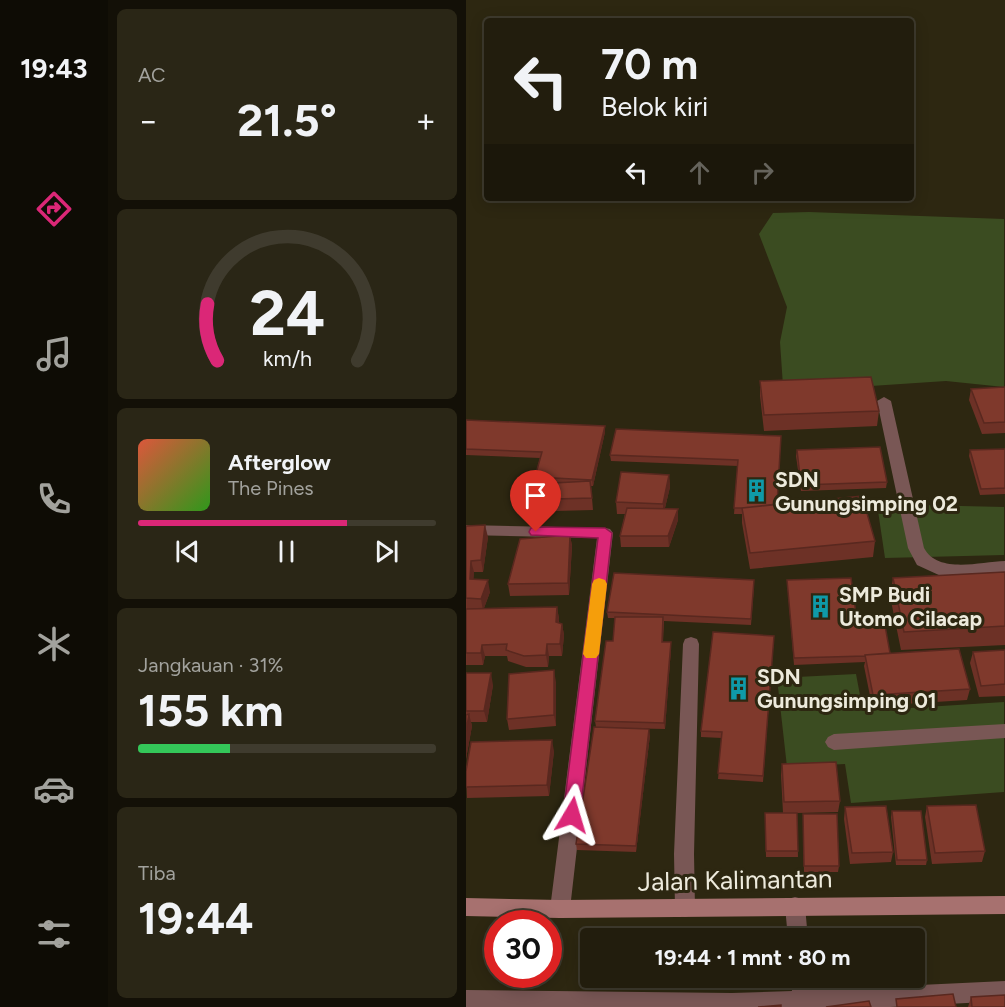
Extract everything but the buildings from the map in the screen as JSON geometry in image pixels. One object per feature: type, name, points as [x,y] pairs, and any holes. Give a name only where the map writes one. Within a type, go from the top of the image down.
[{"type":"street","points":[[884,401],[916,548],[923,561],[941,570],[1004,567]]},
{"type":"street","points":[[466,531],[605,533],[560,909]]},
{"type":"street","points":[[685,908],[684,855],[691,644]]},
{"type":"street","points":[[834,742],[1004,731]]},
{"type":"street","name":"Jalan Kalimantan","points":[[466,908],[1004,905]]},
{"type":"street","points":[[795,906],[797,928]]},
{"type":"street","points":[[802,988],[804,1004]]},
{"type":"street","points":[[466,1001],[804,1004],[1004,991]]},
{"type":"green space","points":[[809,212],[1004,219],[1004,387],[946,381],[826,389],[783,386],[780,342],[787,307],[759,234],[773,213]]},
{"type":"green space","points":[[877,504],[1004,507],[1004,555],[885,558]]},
{"type":"green space","points":[[856,674],[863,711],[1004,702],[1004,792],[851,803],[845,764],[787,767],[777,678]]},
{"type":"slow traffic","points":[[591,654],[599,584]]},
{"type":"place","name":"SDN Gunungsimping 02","points":[[757,491]]},
{"type":"place","name":"SMP Budi Utomo Cilacap","points":[[821,606]]},
{"type":"place","name":"SDN Gunungsimping 01","points":[[739,688]]},
{"type":"route","points":[[536,532],[605,533],[572,815]]}]
